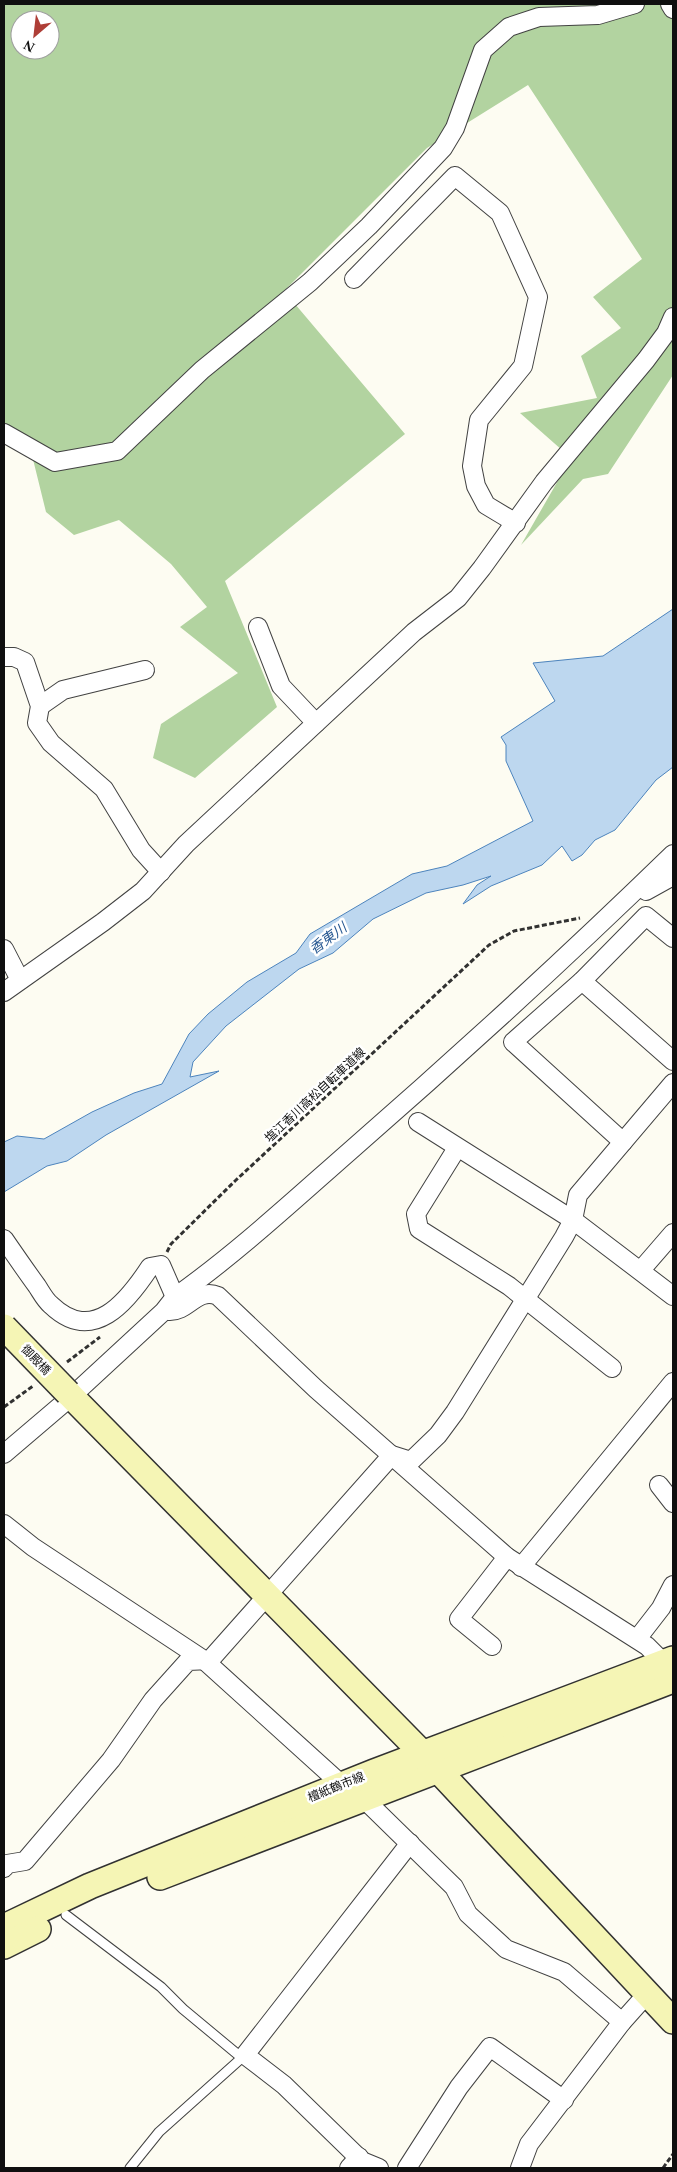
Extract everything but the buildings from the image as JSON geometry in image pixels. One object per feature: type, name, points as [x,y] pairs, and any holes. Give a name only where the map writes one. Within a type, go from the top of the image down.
[{"type":"main road","name":"御殿橋","points":[[4,1327],[430,1762],[673,2022]]},
{"type":"main road","name":"檀紙鶴市線","points":[[4,1927],[90,1886],[342,1785],[430,1762],[670,1668]]},
{"type":"main road","name":"檀紙鶴市線","points":[[4,1946],[106,1897],[363,1798],[430,1762]]},
{"type":"street","points":[[4,433],[55,462],[117,451],[202,370],[310,282],[369,226],[443,148],[455,128],[483,50],[509,27],[539,17],[598,15],[635,4]]},
{"type":"street","points":[[670,4],[673,9]]},
{"type":"street","points":[[354,279],[434,195],[455,176],[500,213],[538,297],[523,366],[479,420],[472,466],[476,486],[486,505],[516,523]]},
{"type":"street","points":[[4,949],[10,984],[103,922],[143,892],[186,844],[414,632],[458,598],[516,523],[544,482],[646,360],[666,333],[673,317]]},
{"type":"street","points":[[258,627],[281,686],[316,723]]},
{"type":"street","points":[[4,658],[14,657],[24,662],[40,706],[37,723],[51,743],[104,789],[141,850],[161,872]]},
{"type":"street","points":[[40,706],[63,690],[145,670]]},
{"type":"street","points":[[4,1454],[164,1311],[176,1297],[264,1225],[450,1064],[568,956],[673,854]]},
{"type":"street","points":[[636,890],[646,891],[673,876]]},
{"type":"street","points":[[623,1142],[513,1042],[582,981],[646,916],[673,938]]},
{"type":"street","points":[[582,981],[673,1062]]},
{"type":"street","points":[[392,1455],[411,1461],[438,1435],[456,1412],[573,1220],[578,1195],[673,1083]]},
{"type":"street","points":[[418,1122],[573,1220],[673,1296]]},
{"type":"street","points":[[457,1148],[416,1214],[419,1229],[509,1286],[612,1368]]},
{"type":"street","points":[[641,1270],[673,1233]]},
{"type":"street","points":[[4,1239],[50,1305],[72,1319],[92,1322],[108,1315],[135,1288],[150,1267],[160,1265],[176,1297]]},
{"type":"street","points":[[164,1311],[174,1312],[202,1294],[211,1293],[218,1296],[316,1389],[471,1527],[514,1562],[647,1646],[670,1668]]},
{"type":"street","points":[[492,1646],[459,1619],[514,1562],[673,1382]]},
{"type":"street","points":[[5,1865],[25,1861],[111,1760],[153,1700],[188,1662],[210,1660],[268,1597],[392,1455]]},
{"type":"street","points":[[659,1485],[673,1503]]},
{"type":"street","points":[[4,1524],[33,1546],[204,1660],[342,1785]]},
{"type":"street","points":[[636,1640],[660,1608],[673,1585]]},
{"type":"street","points":[[363,1798],[454,1887],[468,1914],[506,1949],[564,1972],[622,2022]]},
{"type":"street","points":[[379,2168],[354,2163],[284,2085],[243,2056],[410,1843]]},
{"type":"street","points":[[520,2168],[529,2144],[622,2022],[647,1994]]},
{"type":"street","points":[[407,2168],[459,2087],[490,2047],[564,2100]]},
{"type":"lane","points":[[66,1915],[161,1987],[183,2009],[243,2056],[159,2132],[130,2168]]},
{"type":"path","name":"塩江香川高松自転車道線","points":[[160,1265],[171,1244],[235,1181],[490,945],[514,931],[583,918]]},
{"type":"path","points":[[62,1365],[107,1331]]},
{"type":"path","points":[[4,1407],[38,1382]]},
{"type":"path","points":[[662,2168],[673,2154]]},
{"type":"green space","points":[[4,4],[673,4],[673,375],[608,474],[583,479],[521,545],[571,458],[520,413],[597,398],[581,356],[621,328],[593,297],[642,259],[528,85],[427,148],[284,291],[405,434],[225,581],[277,707],[195,778],[153,758],[161,724],[238,673],[180,627],[207,607],[171,564],[119,520],[74,535],[46,512],[28,439],[4,440]]},
{"type":"water","name":"香東川","points":[[673,609],[673,767],[656,780],[615,830],[595,840],[582,855],[572,861],[562,846],[542,865],[491,886],[463,904],[477,885],[491,876],[463,885],[426,893],[373,919],[333,953],[299,969],[226,1026],[193,1062],[190,1077],[219,1071],[106,1135],[67,1161],[47,1166],[4,1192],[4,1142],[17,1136],[44,1139],[92,1112],[134,1093],[162,1084],[189,1034],[208,1014],[247,982],[296,953],[310,934],[412,874],[447,866],[533,821],[506,761],[506,745],[501,737],[555,701],[533,663],[603,656]]}]
